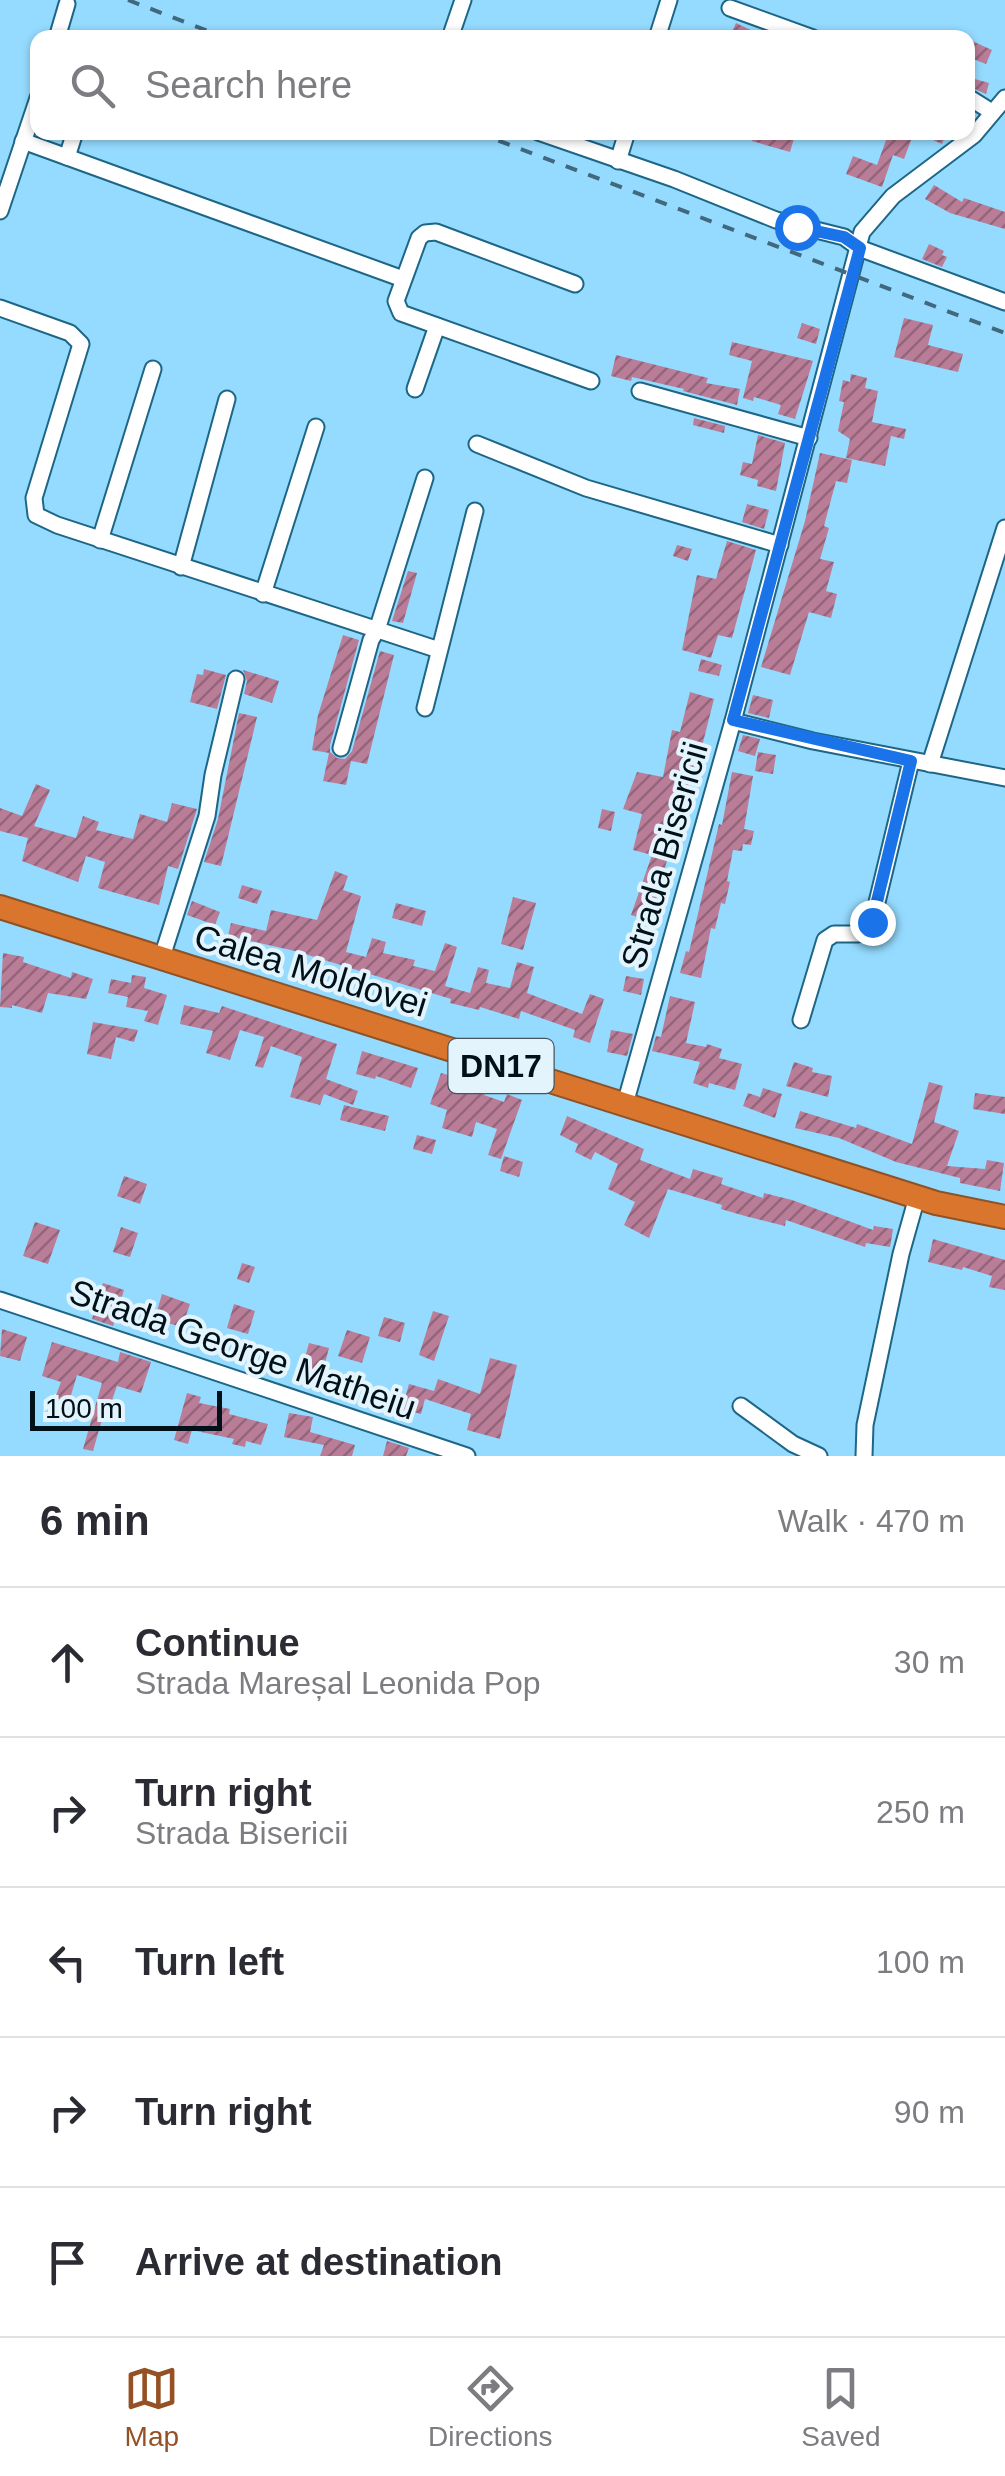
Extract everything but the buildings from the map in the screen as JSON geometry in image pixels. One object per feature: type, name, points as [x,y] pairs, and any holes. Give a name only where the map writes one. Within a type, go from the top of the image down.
[{"type":"highway","name":"Calea Moldovei","points":[[0,907],[917,1197],[1005,1217]]},
{"type":"street","points":[[453,30],[463,0]]},
{"type":"street","points":[[660,30],[669,0]]},
{"type":"street","points":[[60,30],[68,4]]},
{"type":"street","points":[[730,8],[791,30]]},
{"type":"street","name":"Strada Bisericii","points":[[975,131],[1005,98]]},
{"type":"street","points":[[975,101],[992,112]]},
{"type":"street","points":[[0,211],[30,123]]},
{"type":"street","points":[[67,157],[72,140]]},
{"type":"street","points":[[560,140],[674,179],[776,220],[844,237],[860,248],[1005,302]]},
{"type":"street","points":[[618,161],[625,140]]},
{"type":"street","name":"Strada Bisericii","points":[[626,1104],[862,232],[881,208],[967,140]]},
{"type":"street","points":[[24,141],[403,279]]},
{"type":"street","points":[[575,284],[436,232],[419,238],[397,308],[401,313],[591,381]]},
{"type":"street","points":[[0,308],[70,334],[82,344],[34,498],[33,510],[42,519],[439,650]]},
{"type":"street","points":[[415,388],[437,326]]},
{"type":"street","points":[[100,540],[153,370]]},
{"type":"street","points":[[640,391],[809,438]]},
{"type":"street","points":[[180,566],[227,399]]},
{"type":"street","points":[[263,594],[316,427]]},
{"type":"street","points":[[476,444],[586,488],[780,545]]},
{"type":"street","points":[[341,748],[371,640],[425,478]]},
{"type":"street","points":[[425,708],[474,511]]},
{"type":"street","points":[[930,764],[1005,528]]},
{"type":"street","points":[[160,960],[207,816],[236,679]]},
{"type":"street","points":[[733,720],[1005,778]]},
{"type":"street","points":[[801,1020],[825,940],[834,934],[858,934],[872,922],[911,761]]},
{"type":"street","points":[[864,1456],[865,1425],[917,1197]]},
{"type":"street","name":"Strada George Matheiu","points":[[0,1300],[467,1456]]},
{"type":"street","points":[[741,1406],[793,1444],[819,1456]]},
{"type":"railway","points":[[128,0],[205,30]]},
{"type":"railway","points":[[497,140],[1005,333]]},
{"type":"route","points":[[797,227],[844,237],[860,248],[733,720],[911,761],[872,922]]}]
